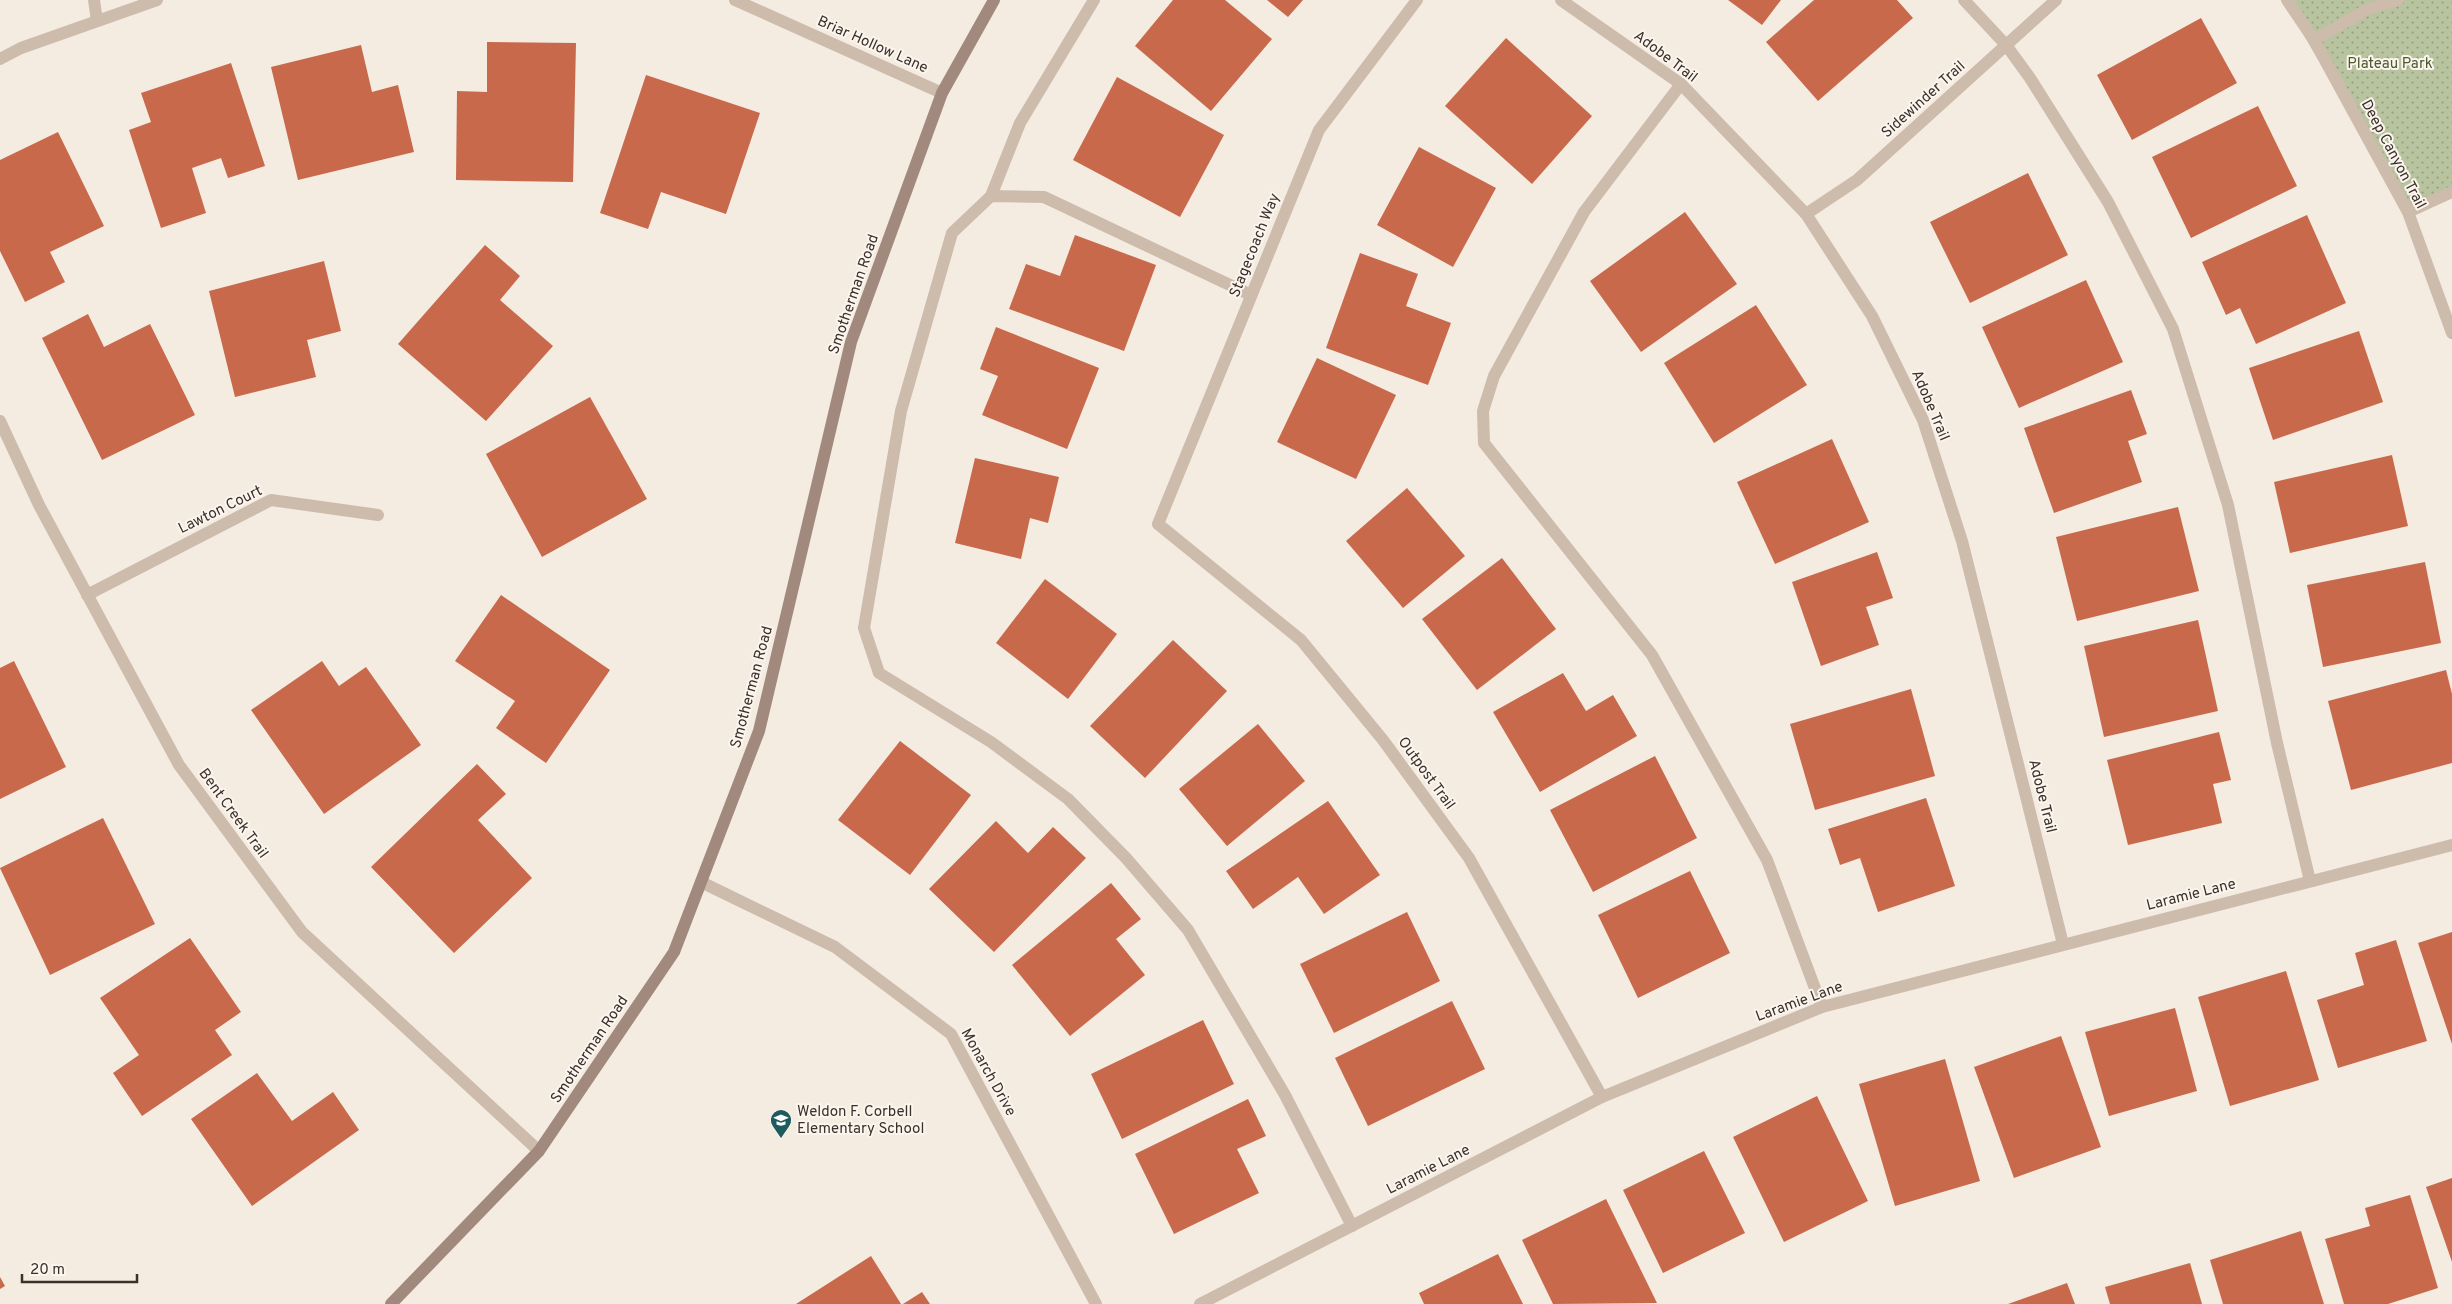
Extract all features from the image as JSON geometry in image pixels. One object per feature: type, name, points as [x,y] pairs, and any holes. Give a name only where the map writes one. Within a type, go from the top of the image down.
[{"type":"street","points":[[94,0],[97,21]]},
{"type":"street","points":[[0,59],[21,48],[157,0]]},
{"type":"street","name":"Briar Hollow Lane","points":[[735,0],[942,93]]},
{"type":"street","name":"Smotherman Road","points":[[391,1304],[539,1151],[674,952],[759,732],[851,342],[942,93],[994,0]]},
{"type":"street","points":[[1094,0],[1020,123],[991,196],[952,233],[901,411],[864,628],[879,673],[991,742],[1068,799],[1126,858],[1188,930],[1285,1095],[1352,1226]]},
{"type":"street","name":"Stagecoach Way","points":[[1158,524],[1319,130],[1417,0]]},
{"type":"street","name":"Adobe Trail","points":[[1561,0],[1680,84],[1806,214],[1872,316],[1922,420],[1962,541],[2063,944]]},
{"type":"street","points":[[1964,0],[2006,45],[2030,78],[2108,202],[2173,329],[2228,505],[2277,743],[2310,880]]},
{"type":"street","name":"Sidewinder Trail","points":[[1806,214],[1857,180],[2056,0]]},
{"type":"street","name":"Deep Canyon Trail","points":[[2287,0],[2314,40],[2408,212],[2452,333]]},
{"type":"street","points":[[2314,40],[2368,9],[2398,0]]},
{"type":"street","points":[[1680,84],[1584,212],[1494,376],[1483,411],[1484,443],[1652,655],[1767,860],[1822,1007]]},
{"type":"street","points":[[2408,212],[2452,192]]},
{"type":"street","points":[[991,196],[1044,197],[1251,295]]},
{"type":"street","name":"Bent Creek Trail","points":[[0,421],[39,505],[179,765],[302,932],[539,1151]]},
{"type":"street","name":"Lawton Court","points":[[87,595],[271,500],[378,515]]},
{"type":"street","name":"Outpost Trail","points":[[1158,524],[1301,640],[1383,740],[1469,858],[1602,1097]]},
{"type":"street","name":"Laramie Lane","points":[[1200,1304],[1602,1097],[1822,1007],[2452,845]]},
{"type":"street","name":"Monarch Drive","points":[[701,882],[835,947],[951,1034],[1096,1304]]},
{"type":"green space","name":"Plateau Park","points":[[2283,0],[2452,0],[2452,197],[2408,212]]},
{"type":"building","points":[[1173,0],[1225,0],[1272,39],[1211,111],[1135,46]]},
{"type":"building","points":[[1267,0],[1303,0],[1288,17]]},
{"type":"building","points":[[1728,0],[1781,0],[1762,25]]},
{"type":"building","points":[[1814,0],[1897,0],[1913,18],[1818,101],[1766,42]]},
{"type":"building","points":[[2201,18],[2237,83],[2132,140],[2097,75]]},
{"type":"building","points":[[1506,38],[1592,116],[1532,184],[1445,106]]},
{"type":"building","points":[[487,42],[576,43],[573,182],[456,180],[457,91],[487,92]]},
{"type":"building","points":[[361,45],[372,92],[398,85],[414,152],[298,180],[271,67]]},
{"type":"building","points":[[231,63],[265,166],[228,178],[221,158],[192,168],[206,213],[161,228],[129,130],[151,122],[141,93]]},
{"type":"building","points":[[646,75],[760,113],[726,214],[661,192],[648,229],[600,213]]},
{"type":"building","points":[[1117,77],[1224,135],[1180,217],[1073,160]]},
{"type":"building","points":[[2258,106],[2297,186],[2191,238],[2152,157]]},
{"type":"building","points":[[58,132],[104,226],[50,252],[65,282],[25,302],[0,251],[0,160]]},
{"type":"building","points":[[1419,147],[1496,188],[1453,267],[1377,225]]},
{"type":"building","points":[[2028,173],[2068,255],[1970,303],[1930,222]]},
{"type":"building","points":[[1685,212],[1737,284],[1641,352],[1590,281]]},
{"type":"building","points":[[2307,215],[2346,303],[2256,344],[2240,308],[2226,315],[2202,262]]},
{"type":"building","points":[[1075,235],[1156,265],[1124,351],[1009,309],[1026,264],[1060,276]]},
{"type":"building","points":[[485,245],[520,276],[500,300],[553,346],[486,421],[398,344]]},
{"type":"building","points":[[1360,253],[1418,274],[1406,306],[1451,323],[1428,385],[1326,348]]},
{"type":"building","points":[[324,261],[341,331],[307,340],[316,377],[235,397],[209,291]]},
{"type":"building","points":[[2086,280],[2123,362],[2019,408],[1982,327]]},
{"type":"building","points":[[1756,305],[1807,385],[1714,443],[1664,363]]},
{"type":"building","points":[[88,314],[104,347],[150,324],[195,415],[102,460],[42,338]]},
{"type":"building","points":[[996,327],[1099,368],[1067,449],[982,415],[998,376],[980,369]]},
{"type":"building","points":[[2359,331],[2383,402],[2273,440],[2249,368]]},
{"type":"building","points":[[1317,358],[1396,395],[1356,479],[1277,442]]},
{"type":"building","points":[[2131,390],[2147,434],[2128,441],[2142,482],[2054,513],[2024,428]]},
{"type":"building","points":[[590,397],[647,499],[542,557],[486,454]]},
{"type":"building","points":[[1832,439],[1869,522],[1775,564],[1737,482]]},
{"type":"building","points":[[2392,455],[2408,526],[2290,553],[2274,482]]},
{"type":"building","points":[[975,458],[1059,477],[1048,523],[1030,518],[1021,559],[955,543]]},
{"type":"building","points":[[1407,488],[1465,556],[1403,608],[1346,541]]},
{"type":"building","points":[[2178,507],[2199,591],[2077,621],[2056,537]]},
{"type":"building","points":[[1877,552],[1893,598],[1866,607],[1879,645],[1821,666],[1792,582]]},
{"type":"building","points":[[1502,558],[1556,629],[1477,690],[1422,619]]},
{"type":"building","points":[[2425,562],[2441,643],[2323,667],[2307,585]]},
{"type":"building","points":[[1045,579],[1117,634],[1068,699],[996,643]]},
{"type":"building","points":[[501,595],[610,670],[546,763],[496,728],[515,701],[455,661]]},
{"type":"building","points":[[2198,620],[2218,711],[2104,737],[2084,646]]},
{"type":"building","points":[[1173,640],[1227,691],[1145,778],[1090,726]]},
{"type":"building","points":[[14,661],[66,767],[0,799],[0,668]]},
{"type":"building","points":[[322,661],[339,686],[366,667],[421,745],[324,814],[251,710]]},
{"type":"building","points":[[2446,670],[2452,694],[2452,763],[2351,790],[2328,701]]},
{"type":"building","points":[[1563,673],[1586,711],[1613,695],[1637,736],[1540,792],[1493,712]]},
{"type":"building","points":[[1911,689],[1935,776],[1815,810],[1790,724]]},
{"type":"building","points":[[1258,724],[1305,781],[1227,846],[1179,789]]},
{"type":"building","points":[[2219,732],[2231,780],[2213,784],[2222,823],[2128,845],[2107,760]]},
{"type":"building","points":[[900,741],[971,795],[910,875],[838,820]]},
{"type":"building","points":[[1655,756],[1697,838],[1593,892],[1550,810]]},
{"type":"building","points":[[477,764],[506,794],[478,820],[532,878],[454,953],[371,867]]},
{"type":"building","points":[[1926,798],[1955,886],[1878,912],[1860,858],[1840,865],[1828,829]]},
{"type":"building","points":[[1328,801],[1380,875],[1324,914],[1298,877],[1253,909],[1226,871]]},
{"type":"building","points":[[103,818],[155,924],[50,975],[0,868]]},
{"type":"building","points":[[996,821],[1028,853],[1053,827],[1086,858],[994,952],[929,889]]},
{"type":"building","points":[[1690,871],[1730,953],[1638,998],[1598,915]]},
{"type":"building","points":[[1111,883],[1141,919],[1116,939],[1145,975],[1070,1036],[1012,965]]},
{"type":"building","points":[[1407,912],[1440,981],[1334,1033],[1300,964]]},
{"type":"building","points":[[2452,932],[2452,1044],[2418,943]]},
{"type":"building","points":[[190,938],[241,1012],[215,1030],[232,1055],[142,1116],[113,1073],[139,1055],[100,998]]},
{"type":"building","points":[[2396,940],[2427,1041],[2338,1068],[2317,1000],[2364,985],[2355,953]]},
{"type":"building","points":[[2286,971],[2319,1080],[2230,1106],[2198,997]]},
{"type":"building","points":[[1452,1001],[1485,1069],[1368,1126],[1335,1058]]},
{"type":"building","points":[[2175,1008],[2197,1091],[2109,1116],[2085,1032]]},
{"type":"building","points":[[1203,1020],[1234,1084],[1122,1139],[1091,1074]]},
{"type":"building","points":[[2061,1036],[2101,1147],[2014,1178],[1974,1067]]},
{"type":"building","points":[[1945,1059],[1980,1181],[1895,1206],[1859,1084]]},
{"type":"building","points":[[257,1073],[292,1121],[333,1092],[359,1130],[252,1206],[191,1119]]},
{"type":"building","points":[[1817,1096],[1868,1201],[1784,1242],[1733,1137]]},
{"type":"building","points":[[1248,1099],[1266,1136],[1237,1149],[1259,1193],[1174,1234],[1135,1154]]},
{"type":"building","points":[[1704,1151],[1745,1233],[1663,1273],[1623,1190]]},
{"type":"building","points":[[2452,1178],[2452,1262],[2426,1187]]},
{"type":"building","points":[[2410,1195],[2438,1288],[2388,1304],[2344,1304],[2325,1239],[2370,1226],[2365,1208]]},
{"type":"building","points":[[1606,1199],[1657,1303],[1553,1304],[1522,1240]]},
{"type":"building","points":[[2301,1231],[2324,1304],[2223,1304],[2210,1260]]},
{"type":"building","points":[[1498,1254],[1523,1304],[1424,1304],[1419,1293]]},
{"type":"building","points":[[871,1256],[901,1304],[796,1304]]},
{"type":"building","points":[[2190,1263],[2202,1304],[2110,1304],[2105,1287]]},
{"type":"building","points":[[0,1277],[5,1286],[0,1289]]},
{"type":"building","points":[[2067,1283],[2075,1304],[2008,1304]]},
{"type":"building","points":[[922,1292],[930,1304],[903,1304]]},
{"type":"place","name":"Weldon F. Corbell Elementary School","points":[[781,1139]]}]
